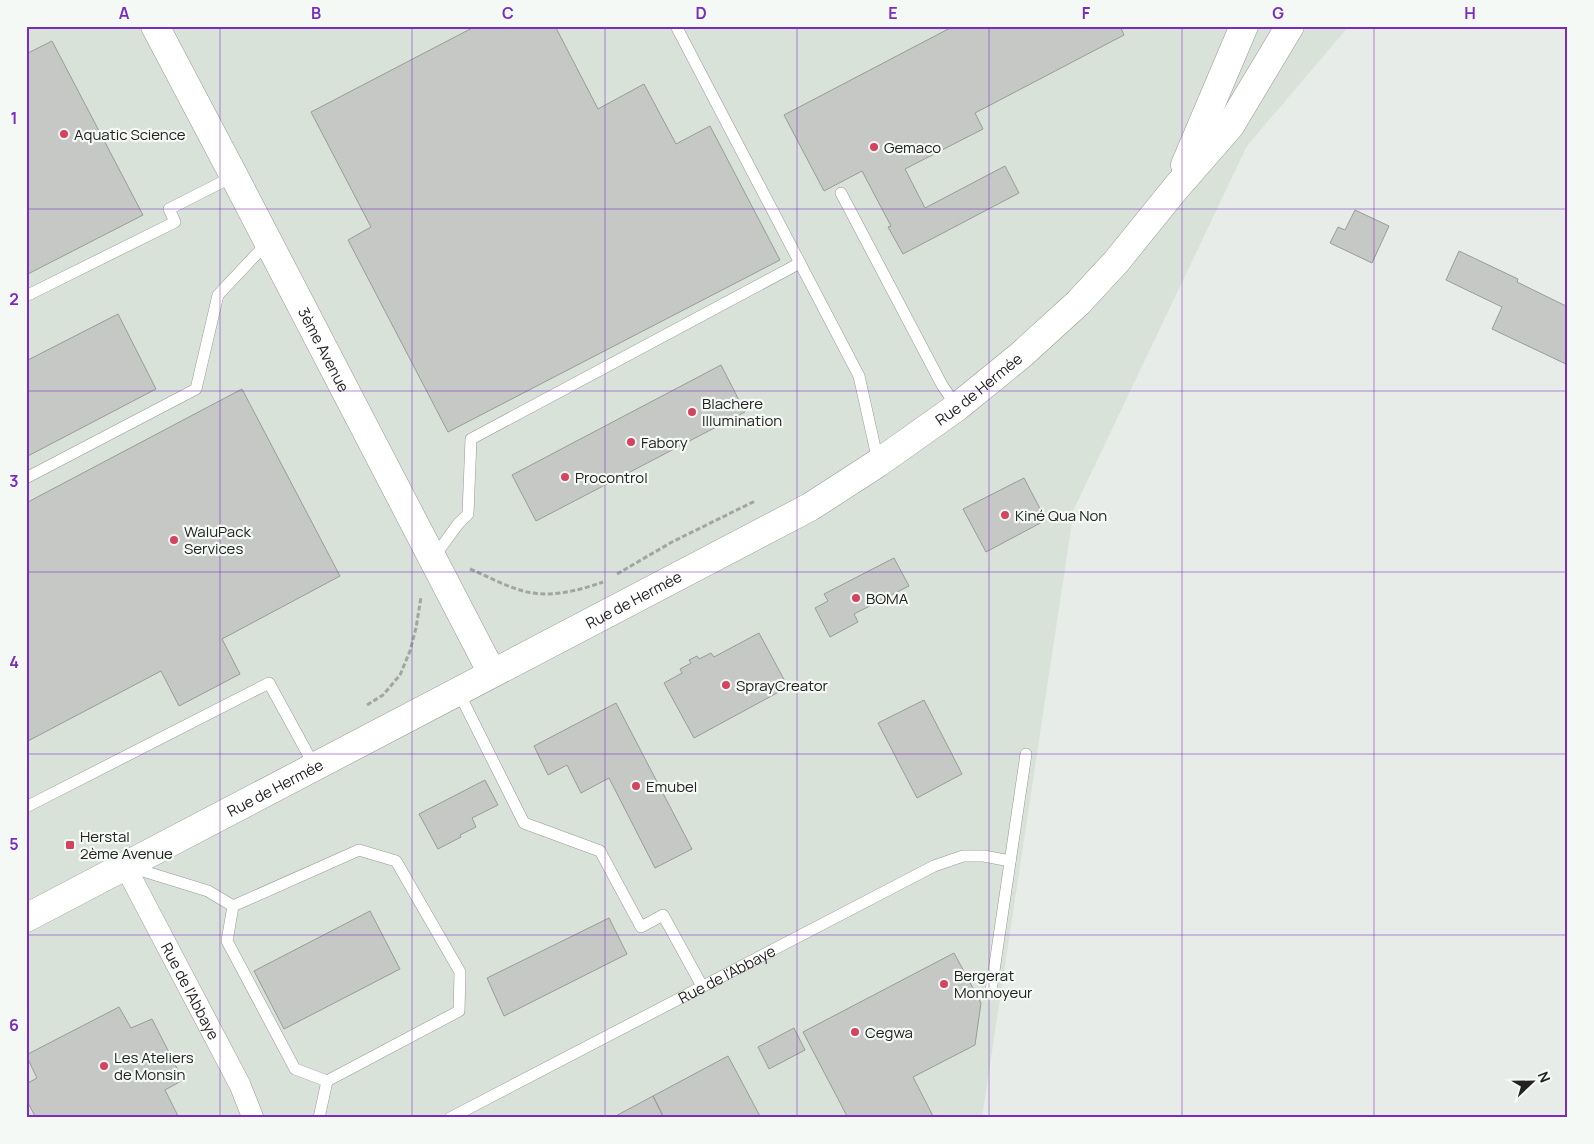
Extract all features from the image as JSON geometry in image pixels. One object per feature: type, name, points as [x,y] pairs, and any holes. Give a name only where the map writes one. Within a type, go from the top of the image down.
[{"type":"street","name":"3ème Avenue","points":[[155,26],[492,673]]},
{"type":"street","name":"Rue de Hermée","points":[[1175,189],[1244,26]]},
{"type":"street","name":"Rue de Hermée","points":[[26,918],[810,507],[878,463],[957,407],[1021,355],[1078,303],[1116,262],[1175,189],[1230,126],[1290,26]]},
{"type":"street","name":"Rue de l'Abbaye","points":[[126,866],[240,1086],[253,1118]]},
{"type":"lane","points":[[676,26],[858,376],[878,463]]},
{"type":"lane","points":[[26,296],[175,222],[169,209],[234,176]]},
{"type":"lane","points":[[841,193],[942,386],[957,407]]},
{"type":"lane","points":[[26,478],[196,389],[218,295],[268,242]]},
{"type":"lane","points":[[438,570],[458,524],[468,514],[471,439],[800,263]]},
{"type":"lane","points":[[26,807],[268,683],[315,767]]},
{"type":"lane","points":[[458,691],[524,823],[600,851],[641,927],[663,916],[702,986]]},
{"type":"lane","points":[[991,990],[1026,754]]},
{"type":"lane","points":[[359,850],[396,862],[460,972],[459,1011],[327,1081],[295,1069],[227,941],[233,906],[359,850]]},
{"type":"lane","name":"Rue de l'Abbaye","points":[[450,1118],[934,866],[963,856],[984,856],[1010,860]]},
{"type":"lane","points":[[126,866],[208,891],[233,906]]},
{"type":"lane","points":[[319,1118],[327,1081]]},
{"type":"path","points":[[364,707],[383,694],[400,675],[410,651],[416,628],[422,590],[438,570],[470,569],[520,590],[537,594],[562,593],[601,582],[672,542],[763,498]]},
{"type":"shaded area","points":[[26,26],[1349,26],[1247,146],[1074,509],[982,1118],[26,1118]]},
{"type":"building","points":[[476,26],[555,26],[598,109],[644,84],[676,144],[710,126],[780,260],[448,432],[348,240],[371,227],[311,112]]},
{"type":"building","name":"Gemaco","points":[[954,26],[1120,26],[1124,35],[975,113],[983,129],[905,169],[925,208],[1005,166],[1019,193],[903,254],[888,227],[891,226],[862,171],[824,191],[784,115]]},
{"type":"building","name":"Aquatic Science","points":[[52,41],[143,215],[26,275],[26,49],[28,53]]},
{"type":"building","points":[[1355,210],[1389,226],[1372,263],[1330,243],[1338,227],[1345,230]]},
{"type":"building","points":[[1459,251],[1518,279],[1517,282],[1568,307],[1568,365],[1492,329],[1502,307],[1446,280]]},
{"type":"building","points":[[118,314],[156,389],[26,457],[26,361]]},
{"type":"building","points":[[721,365],[745,412],[536,521],[512,475]]},
{"type":"building","name":"WaluPack Services","points":[[242,389],[340,576],[222,639],[240,674],[179,706],[161,671],[26,742],[26,503]]},
{"type":"building","name":"Kiné Qua Non","points":[[1024,478],[1046,520],[986,552],[963,509]]},
{"type":"building","name":"BOMA","points":[[894,558],[909,586],[854,614],[858,622],[830,637],[815,608],[828,601],[824,594]]},
{"type":"building","name":"SprayCreator","points":[[759,633],[788,687],[694,738],[664,683],[682,673],[680,669],[691,663],[689,660],[697,656],[699,659],[711,653],[714,657]]},
{"type":"building","points":[[924,700],[962,774],[917,798],[878,723]]},
{"type":"building","name":"Emubel","points":[[616,703],[692,849],[655,868],[609,778],[581,793],[567,765],[548,775],[534,746]]},
{"type":"building","points":[[485,780],[498,805],[472,818],[476,827],[438,849],[419,814]]},
{"type":"building","points":[[370,911],[400,969],[284,1029],[254,971]]},
{"type":"building","points":[[609,918],[627,954],[504,1016],[487,978]]},
{"type":"building","points":[[954,953],[981,1003],[975,1045],[913,1077],[934,1118],[848,1118],[803,1032]]},
{"type":"building","name":"Les Ateliers de Monsin","points":[[119,1007],[131,1028],[152,1019],[183,1080],[165,1090],[179,1118],[36,1118],[26,1099],[26,1084],[37,1078],[26,1055]]},
{"type":"building","points":[[794,1028],[805,1050],[769,1069],[758,1047]]},
{"type":"building","points":[[728,1056],[761,1118],[664,1118],[653,1096]]},
{"type":"building","points":[[653,1096],[664,1118],[612,1118]]},
{"type":"place","name":"Aquatic Science","points":[[64,134]]},
{"type":"place","name":"Gemaco","points":[[874,147]]},
{"type":"place","name":"Blachere Illumination","points":[[692,412]]},
{"type":"place","name":"Fabory","points":[[631,442]]},
{"type":"place","name":"Procontrol","points":[[565,477]]},
{"type":"place","name":"Kiné Qua Non","points":[[1005,515]]},
{"type":"place","name":"WaluPack Services","points":[[174,540]]},
{"type":"place","name":"BOMA","points":[[856,598]]},
{"type":"place","name":"SprayCreator","points":[[726,685]]},
{"type":"place","name":"Emubel","points":[[636,786]]},
{"type":"place","name":"Herstal 2ème Avenue","points":[[70,845]]},
{"type":"place","name":"Bergerat Monnoyeur","points":[[944,984]]},
{"type":"place","name":"Cegwa","points":[[855,1032]]},
{"type":"place","name":"Les Ateliers de Monsin","points":[[104,1066]]}]
